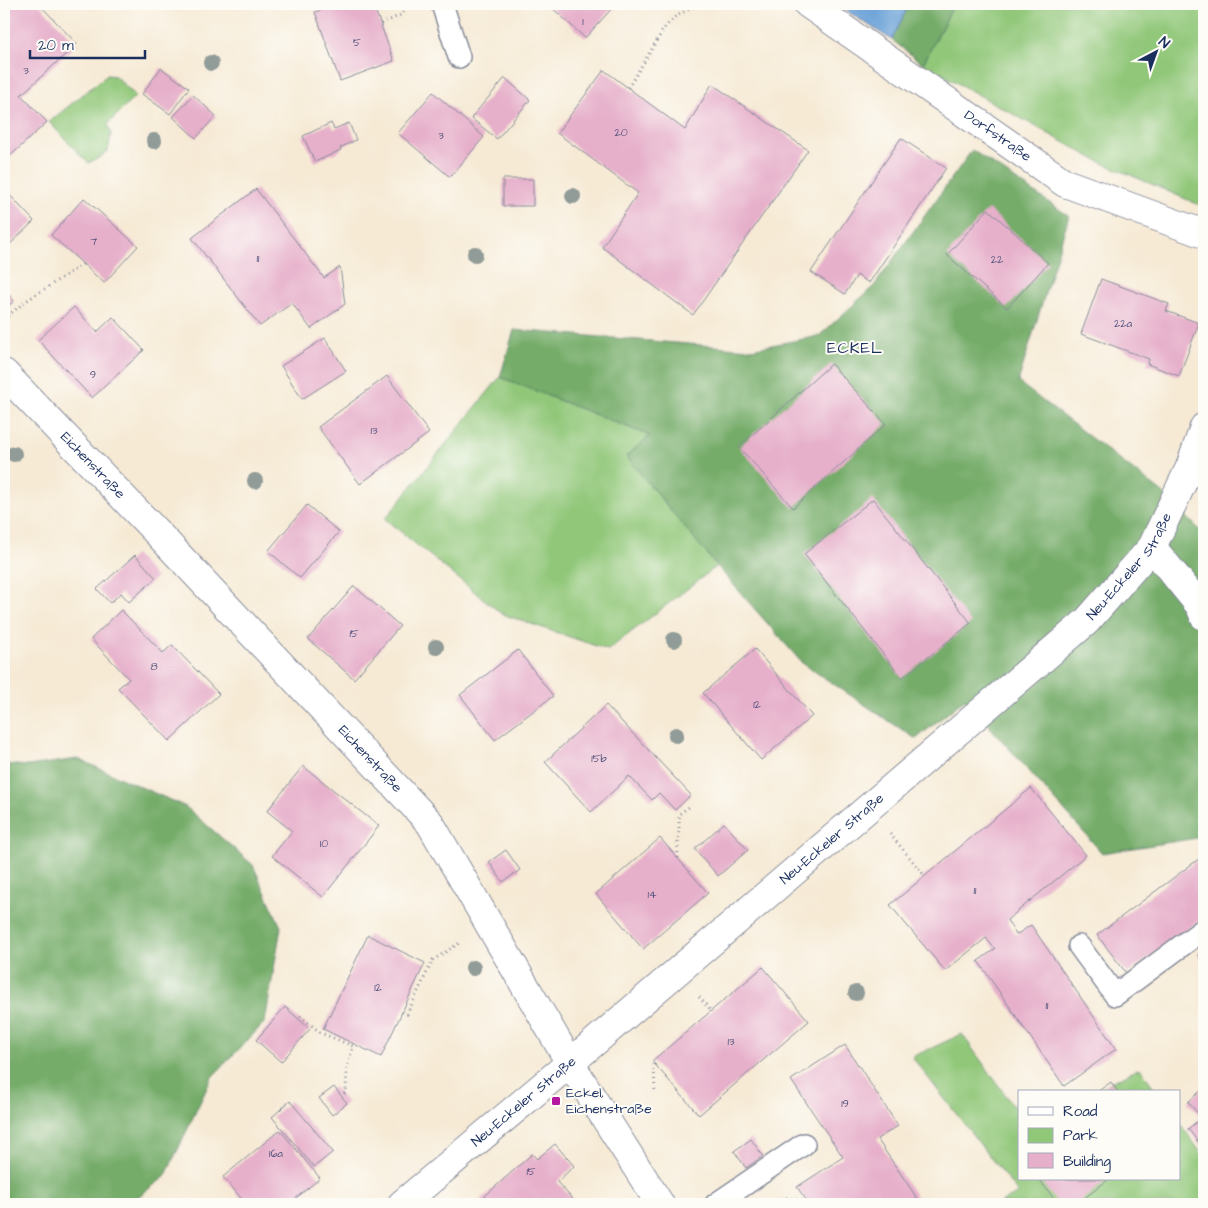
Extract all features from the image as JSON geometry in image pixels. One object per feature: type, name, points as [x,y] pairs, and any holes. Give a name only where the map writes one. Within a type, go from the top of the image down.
[{"type":"street","name":"Dorfstraße","points":[[808,4],[1065,184],[1204,234]]},
{"type":"street","name":"Eichenstraße","points":[[4,373],[430,823],[570,1063],[660,1204]]},
{"type":"street","name":"Neu-Eckeler Straße","points":[[402,1204],[570,1063],[1087,621],[1152,547],[1190,467],[1204,427]]},
{"type":"street","points":[[1152,547],[1200,606],[1204,616]]},
{"type":"lane","points":[[442,4],[459,56]]},
{"type":"lane","points":[[1079,946],[1115,995],[1204,929]]},
{"type":"lane","points":[[716,1204],[804,1144]]},
{"type":"path","points":[[380,24],[403,14],[404,4]]},
{"type":"path","points":[[628,88],[665,27],[675,17],[698,4]]},
{"type":"path","points":[[4,319],[26,301],[83,264]]},
{"type":"path","points":[[678,858],[679,814],[689,808]]},
{"type":"path","points":[[868,809],[925,876]]},
{"type":"path","points":[[402,1012],[406,1014],[433,960],[489,924]]},
{"type":"path","points":[[300,1016],[320,1033],[353,1046],[347,1068],[346,1092],[342,1096]]},
{"type":"path","points":[[654,1064],[655,1092]]},
{"type":"green space","points":[[909,4],[954,4],[923,64],[892,40]]},
{"type":"green space","points":[[954,4],[1204,4],[1204,207],[1096,160],[923,64]]},
{"type":"green space","points":[[107,75],[115,76],[136,96],[108,124],[111,135],[108,151],[88,163],[49,122]]},
{"type":"green space","points":[[972,150],[1069,216],[1018,382],[1163,493],[1204,534],[1204,834],[1197,838],[1102,853],[965,699],[916,739],[802,663],[717,566],[626,456],[650,436],[500,377],[514,330],[751,349],[819,336],[874,286]]},
{"type":"green space","points":[[500,377],[650,436],[626,456],[717,566],[608,650],[502,614],[385,519]]},
{"type":"green space","points":[[78,759],[186,807],[253,865],[281,927],[265,1022],[212,1077],[165,1177],[128,1204],[4,1204],[4,764],[28,766]]},
{"type":"green space","points":[[962,1034],[1018,1113],[1018,1180],[1180,1180],[1180,1123],[1204,1157],[1204,1204],[999,1204],[1018,1193],[912,1057]]},
{"type":"green space","points":[[1140,1068],[1156,1090],[1100,1090],[1111,1082]]},
{"type":"water","points":[[836,4],[909,4],[892,40]]},
{"type":"building","points":[[4,4],[39,4],[77,44],[21,95],[47,122],[5,161],[4,159]]},
{"type":"building","points":[[339,4],[373,4],[394,61],[340,81],[315,12]]},
{"type":"building","points":[[548,4],[616,4],[585,38]]},
{"type":"building","points":[[161,68],[189,88],[170,114],[142,94]]},
{"type":"building","points":[[604,70],[685,130],[712,84],[808,150],[693,315],[602,247],[638,193],[557,133]]},
{"type":"building","points":[[505,78],[530,100],[497,139],[471,118]]},
{"type":"building","points":[[433,92],[484,137],[450,177],[398,133]]},
{"type":"building","points":[[193,95],[216,116],[196,138],[173,117]]},
{"type":"building","points":[[331,123],[334,129],[349,123],[356,140],[340,148],[341,150],[315,162],[303,136]]},
{"type":"building","points":[[901,138],[946,168],[869,283],[857,275],[845,294],[811,272]]},
{"type":"building","points":[[503,179],[533,179],[533,206],[503,206]]},
{"type":"building","points":[[4,189],[34,221],[4,250]]},
{"type":"building","points":[[256,189],[324,278],[340,267],[345,304],[311,329],[292,303],[260,326],[192,238]]},
{"type":"building","points":[[84,198],[138,246],[104,283],[51,235]]},
{"type":"building","points":[[988,209],[1048,263],[1007,308],[947,255]]},
{"type":"building","points":[[1101,279],[1169,304],[1166,311],[1199,323],[1179,376],[1147,364],[1149,359],[1081,334]]},
{"type":"building","points":[[4,289],[14,301],[4,310]]},
{"type":"building","points":[[74,307],[97,332],[113,317],[144,350],[92,398],[38,340]]},
{"type":"building","points":[[325,338],[346,371],[302,399],[281,366]]},
{"type":"building","points":[[831,364],[886,424],[793,508],[739,447]]},
{"type":"building","points":[[387,376],[429,433],[360,484],[318,427]]},
{"type":"building","points":[[873,499],[971,623],[902,678],[804,554]]},
{"type":"building","points":[[307,505],[339,532],[300,578],[268,551]]},
{"type":"building","points":[[135,555],[156,578],[129,602],[121,593],[110,603],[97,589]]},
{"type":"building","points":[[354,586],[400,626],[354,679],[308,639]]},
{"type":"building","points":[[121,610],[163,653],[172,645],[219,694],[169,741],[118,688],[129,679],[91,639]]},
{"type":"building","points":[[755,649],[812,716],[761,760],[703,693]]},
{"type":"building","points":[[518,650],[553,696],[495,740],[460,695]]},
{"type":"building","points":[[606,705],[691,795],[675,810],[659,793],[652,800],[629,776],[591,812],[545,762]]},
{"type":"building","points":[[303,766],[379,826],[323,897],[272,856],[292,831],[267,811]]},
{"type":"building","points":[[1031,788],[1086,855],[1007,920],[1016,935],[1031,925],[1116,1049],[1064,1086],[978,961],[995,949],[986,938],[945,971],[890,905]]},
{"type":"building","points":[[724,823],[748,850],[718,876],[695,849]]},
{"type":"building","points":[[660,838],[708,893],[643,949],[596,894]]},
{"type":"building","points":[[506,850],[520,870],[503,882],[489,862]]},
{"type":"building","points":[[1204,855],[1204,917],[1127,974],[1097,935]]},
{"type":"building","points":[[368,935],[425,963],[381,1057],[323,1029]]},
{"type":"building","points":[[1204,949],[1204,963],[1198,954]]},
{"type":"building","points":[[763,967],[809,1021],[699,1115],[652,1061]]},
{"type":"building","points":[[285,1007],[310,1029],[281,1062],[256,1040]]},
{"type":"building","points":[[845,1045],[898,1126],[877,1139],[921,1204],[809,1204],[797,1187],[843,1157],[791,1080]]},
{"type":"building","points":[[1111,1082],[1117,1090],[1100,1090]]},
{"type":"building","points":[[334,1087],[347,1103],[332,1115],[319,1098]]},
{"type":"building","points":[[1204,1088],[1204,1115],[1201,1117],[1188,1102]]},
{"type":"building","points":[[290,1101],[333,1152],[314,1167],[272,1117]]},
{"type":"building","points":[[1202,1117],[1204,1120],[1204,1149],[1188,1129]]},
{"type":"building","points":[[280,1130],[320,1178],[289,1204],[246,1204],[223,1177]]},
{"type":"building","points":[[751,1139],[763,1156],[746,1168],[734,1151]]},
{"type":"building","points":[[555,1144],[574,1166],[557,1182],[577,1204],[476,1204],[532,1154],[537,1159]]},
{"type":"building","points":[[1040,1180],[1108,1180],[1082,1200],[1086,1204],[1058,1204]]},
{"type":"place","name":"Eckel, Eichenstraße","points":[[556,1101]]},
{"type":"district","name":"ECKEL","points":[[855,348]]}]
